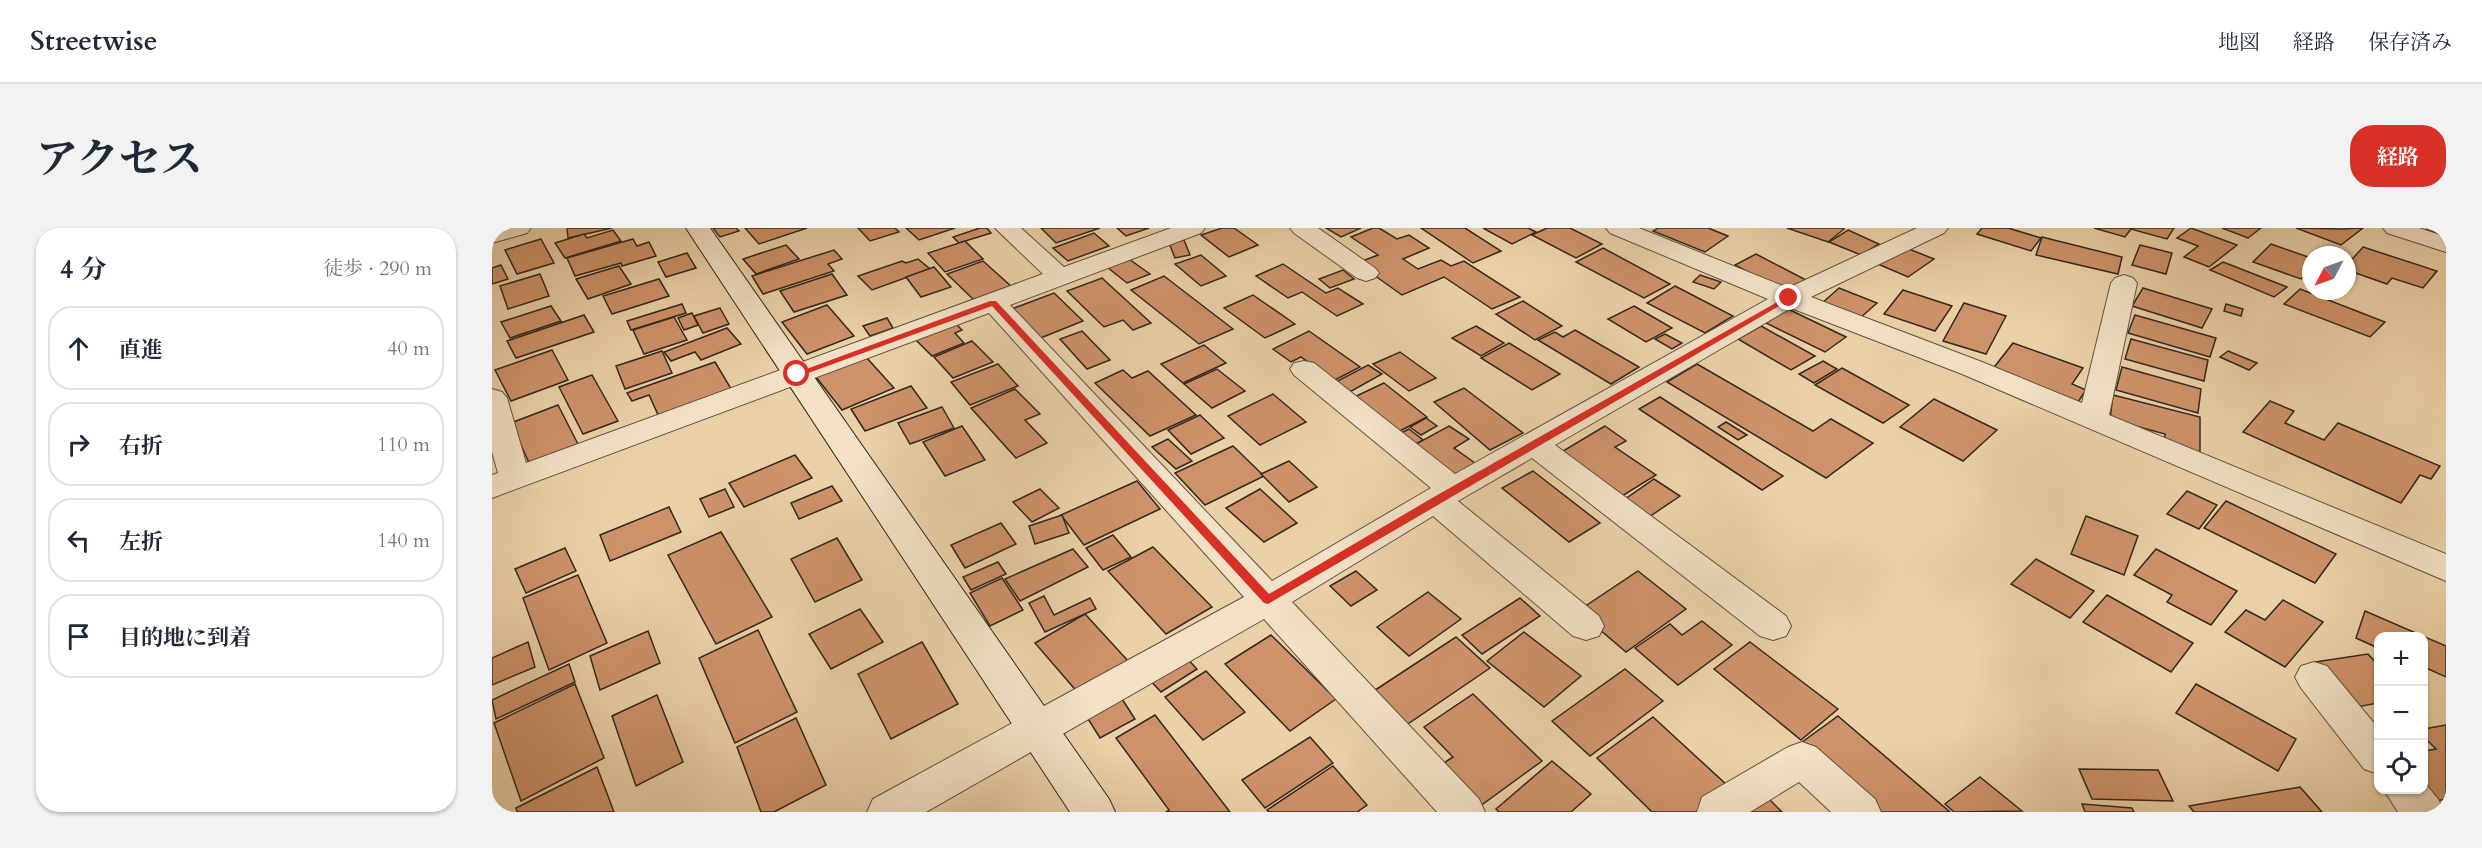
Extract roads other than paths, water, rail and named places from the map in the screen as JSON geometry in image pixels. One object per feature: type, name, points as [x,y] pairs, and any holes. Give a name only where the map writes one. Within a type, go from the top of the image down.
[{"type":"street","points":[[492,235],[519,228]]},
{"type":"street","points":[[698,228],[1094,812]]},
{"type":"street","points":[[1007,228],[1061,277]]},
{"type":"street","points":[[492,398],[503,483],[1193,228]]},
{"type":"street","points":[[1302,228],[1366,273]]},
{"type":"street","points":[[1618,228],[1789,298],[1972,368],[2446,568]]},
{"type":"street","points":[[888,812],[1268,600],[1445,495],[1789,298],[1936,228]]},
{"type":"street","points":[[2395,228],[2446,245]]},
{"type":"street","points":[[2093,419],[2124,283]]},
{"type":"street","points":[[993,303],[1464,812]]},
{"type":"street","points":[[1304,369],[1445,495],[1586,626]]},
{"type":"street","points":[[1534,444],[1773,626]]},
{"type":"street","points":[[2314,677],[2374,751]]},
{"type":"street","points":[[1717,810],[1803,759],[1860,812]]},
{"type":"street","points":[[2409,794],[2423,812]]}]
